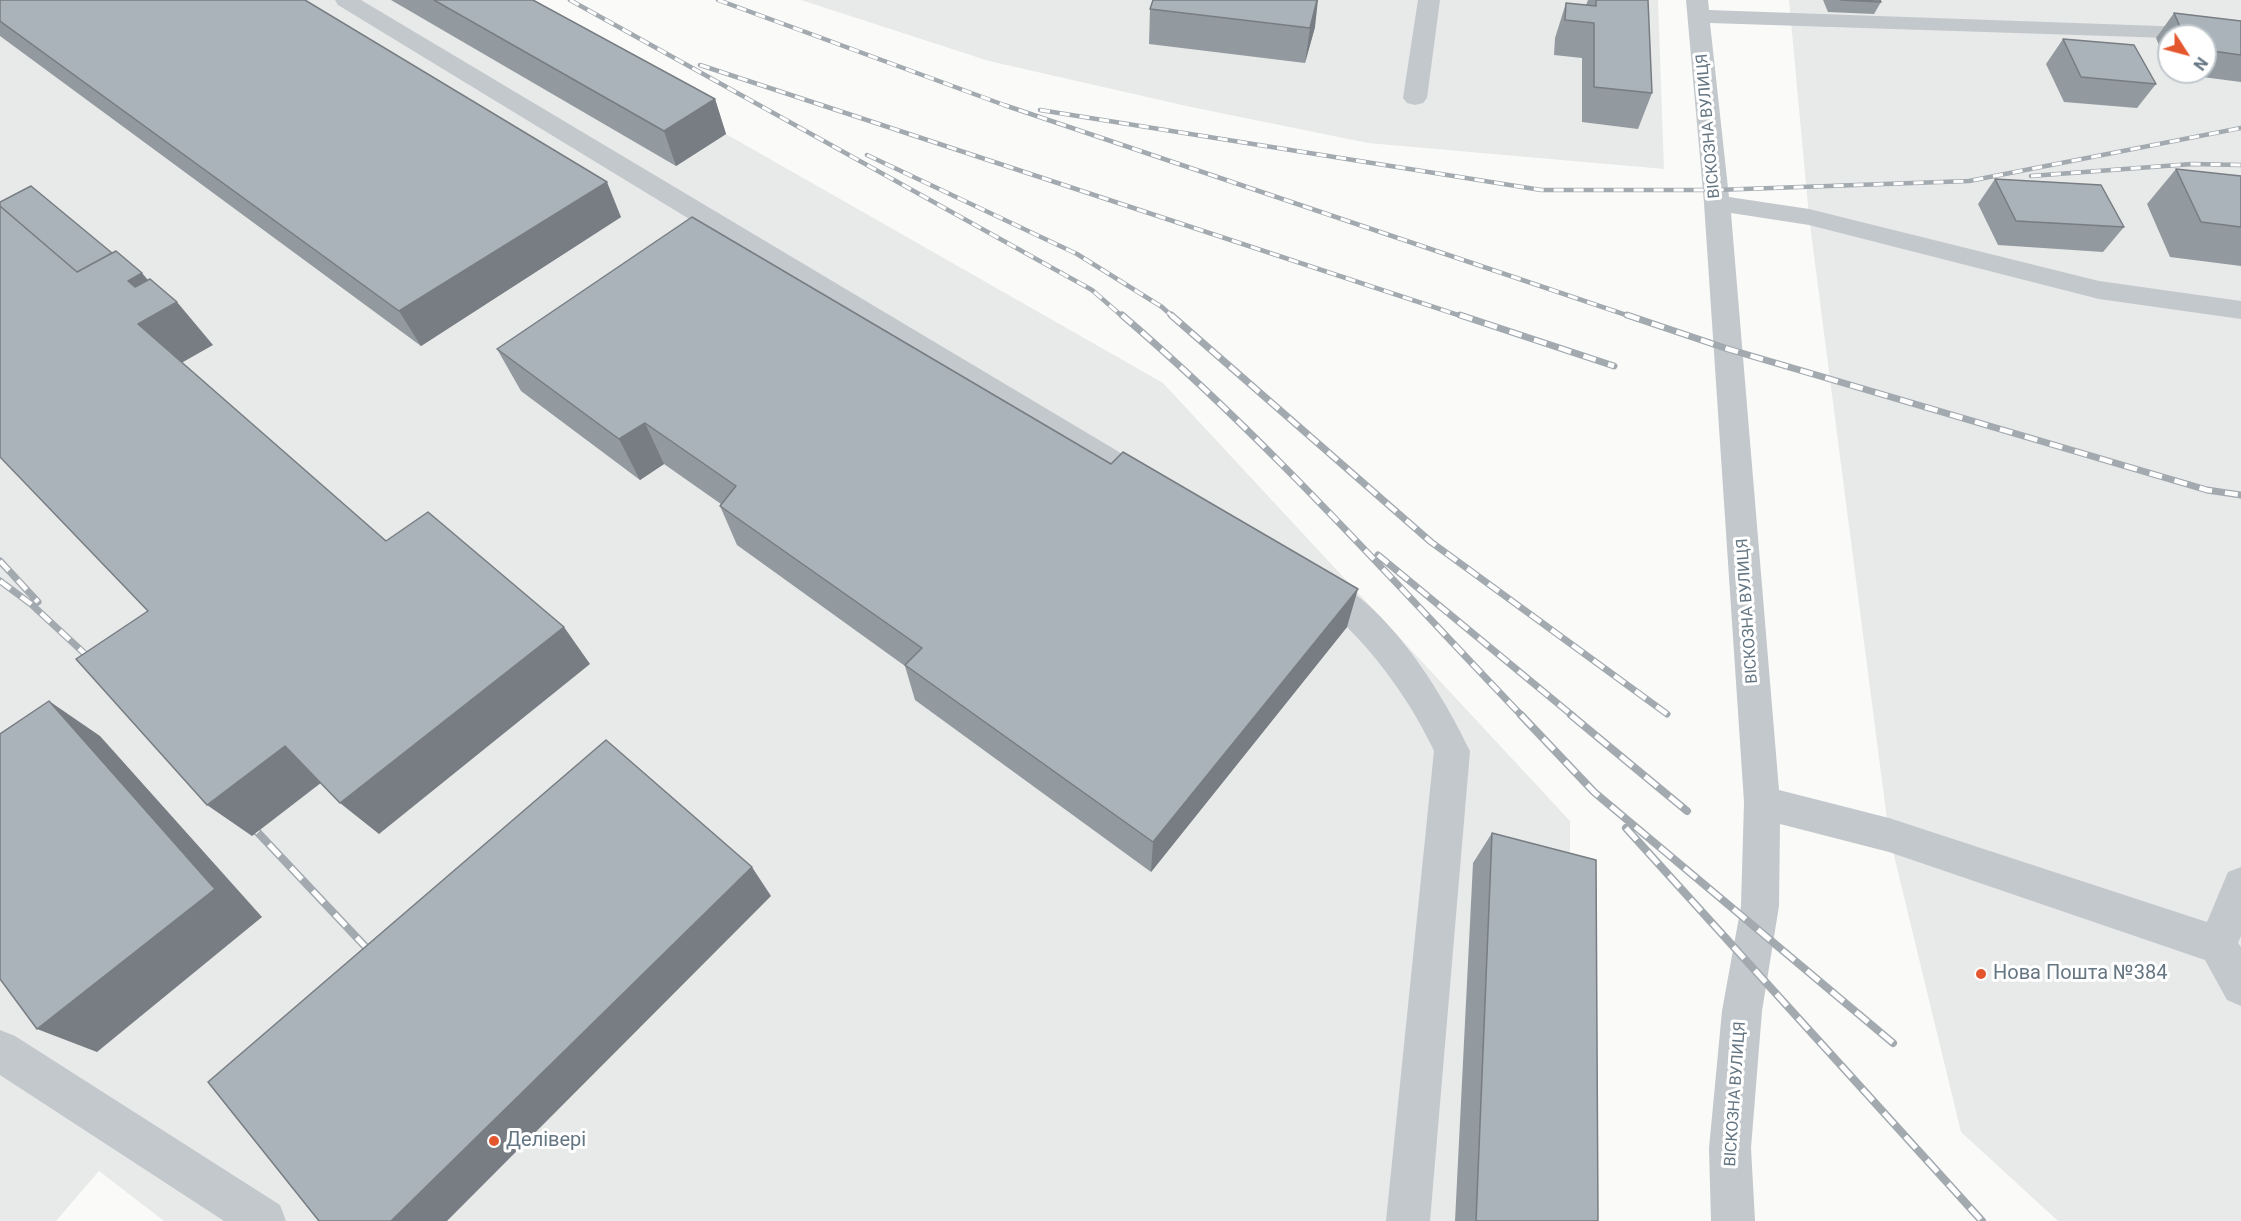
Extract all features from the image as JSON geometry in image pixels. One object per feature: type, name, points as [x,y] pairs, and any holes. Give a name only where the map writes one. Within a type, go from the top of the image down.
[{"type":"street","points":[[346,0],[1171,498]]},
{"type":"street","points":[[1415,98],[1429,0]]},
{"type":"street","points":[[1698,8],[2228,33]]},
{"type":"street","name":"ВІСКОЗНА ВУЛИЦЯ","points":[[1698,8],[1717,203],[1762,802],[1760,906],[1742,1011],[1730,1148],[1733,1221]]},
{"type":"street","points":[[1717,203],[1809,217],[2099,290],[2241,310]]},
{"type":"street","points":[[1293,572],[1334,596],[1366,622],[1433,712],[1452,751],[1408,1221]]},
{"type":"street","points":[[1762,802],[1889,835],[2218,945],[2241,986]]},
{"type":"street","points":[[2218,945],[2241,885]]},
{"type":"street","points":[[0,1051],[264,1221]]},
{"type":"shaded area","points":[[0,0],[484,0],[726,134],[1163,383],[1570,821],[1570,1221],[164,1221],[99,1171],[56,1221],[0,1221]]},
{"type":"shaded area","points":[[801,0],[1658,0],[1664,169],[1368,143],[1191,107],[989,61]]},
{"type":"shaded area","points":[[1789,0],[2241,0],[2241,1221],[2058,1221],[1961,1132],[1889,835],[1809,217]]},
{"type":"building","points":[[0,0],[305,0],[607,182],[399,311],[0,21]]},
{"type":"building","points":[[434,0],[533,0],[715,99],[664,131]]},
{"type":"building","points":[[1153,0],[1317,0],[1310,28],[1150,9]]},
{"type":"building","points":[[1596,0],[1648,0],[1652,93],[1594,87],[1594,23],[1565,20],[1566,3],[1596,6]]},
{"type":"building","points":[[1841,0],[1880,0],[1881,2]]},
{"type":"building","points":[[2174,13],[2241,21],[2241,55],[2217,52],[2217,24],[2179,24]]},
{"type":"building","points":[[2063,39],[2134,45],[2156,84],[2081,77]]},
{"type":"building","points":[[2176,169],[2241,176],[2241,227],[2201,222]]},
{"type":"building","points":[[1995,179],[2101,185],[2124,227],[2016,221]]},
{"type":"building","points":[[31,186],[112,253],[77,272],[0,206],[0,202]]},
{"type":"building","points":[[0,206],[77,272],[116,251],[142,273],[128,281],[135,287],[150,279],[177,302],[138,324],[386,541],[428,512],[564,627],[340,803],[285,746],[207,805],[76,659],[148,611],[0,457]]},
{"type":"building","points":[[692,217],[1111,464],[1123,452],[1358,589],[1153,842],[905,665],[922,648],[720,506],[736,486],[645,423],[619,439],[497,349]]},
{"type":"building","points":[[49,701],[215,889],[37,1029],[0,979],[0,734]]},
{"type":"building","points":[[606,740],[752,867],[391,1221],[319,1221],[208,1082]]},
{"type":"building","points":[[1492,833],[1596,860],[1598,1221],[1476,1221]]},
{"type":"railway","points":[[570,0],[1092,290],[1123,317]]},
{"type":"railway","points":[[718,0],[1004,105],[1632,317]]},
{"type":"railway","points":[[700,65],[1464,317]]},
{"type":"railway","points":[[1040,110],[1541,190],[1716,190],[1969,181],[2241,128]]},
{"type":"railway","points":[[867,155],[1077,254],[1162,307],[1173,317]]},
{"type":"railway","points":[[2031,176],[2192,164],[2241,165]]},
{"type":"railway","points":[[1122,315],[1227,410],[1277,460],[1522,716]]},
{"type":"railway","points":[[1171,315],[1431,542],[1667,714]]},
{"type":"railway","points":[[1460,315],[1614,366]]},
{"type":"railway","points":[[1627,315],[1728,349],[2207,490],[2241,495]]},
{"type":"railway","points":[[1378,555],[1573,716]]},
{"type":"railway","points":[[0,561],[38,602]]},
{"type":"railway","points":[[0,581],[31,604],[97,665]]},
{"type":"railway","points":[[1521,715],[1594,792],[1893,1043]]},
{"type":"railway","points":[[1571,715],[1687,811]]},
{"type":"railway","points":[[247,821],[377,959]]},
{"type":"railway","points":[[1626,828],[1982,1221]]},
{"type":"place","name":"Нова Пошта №384","points":[[1981,974]]},
{"type":"place","name":"Делівері","points":[[494,1141]]}]
